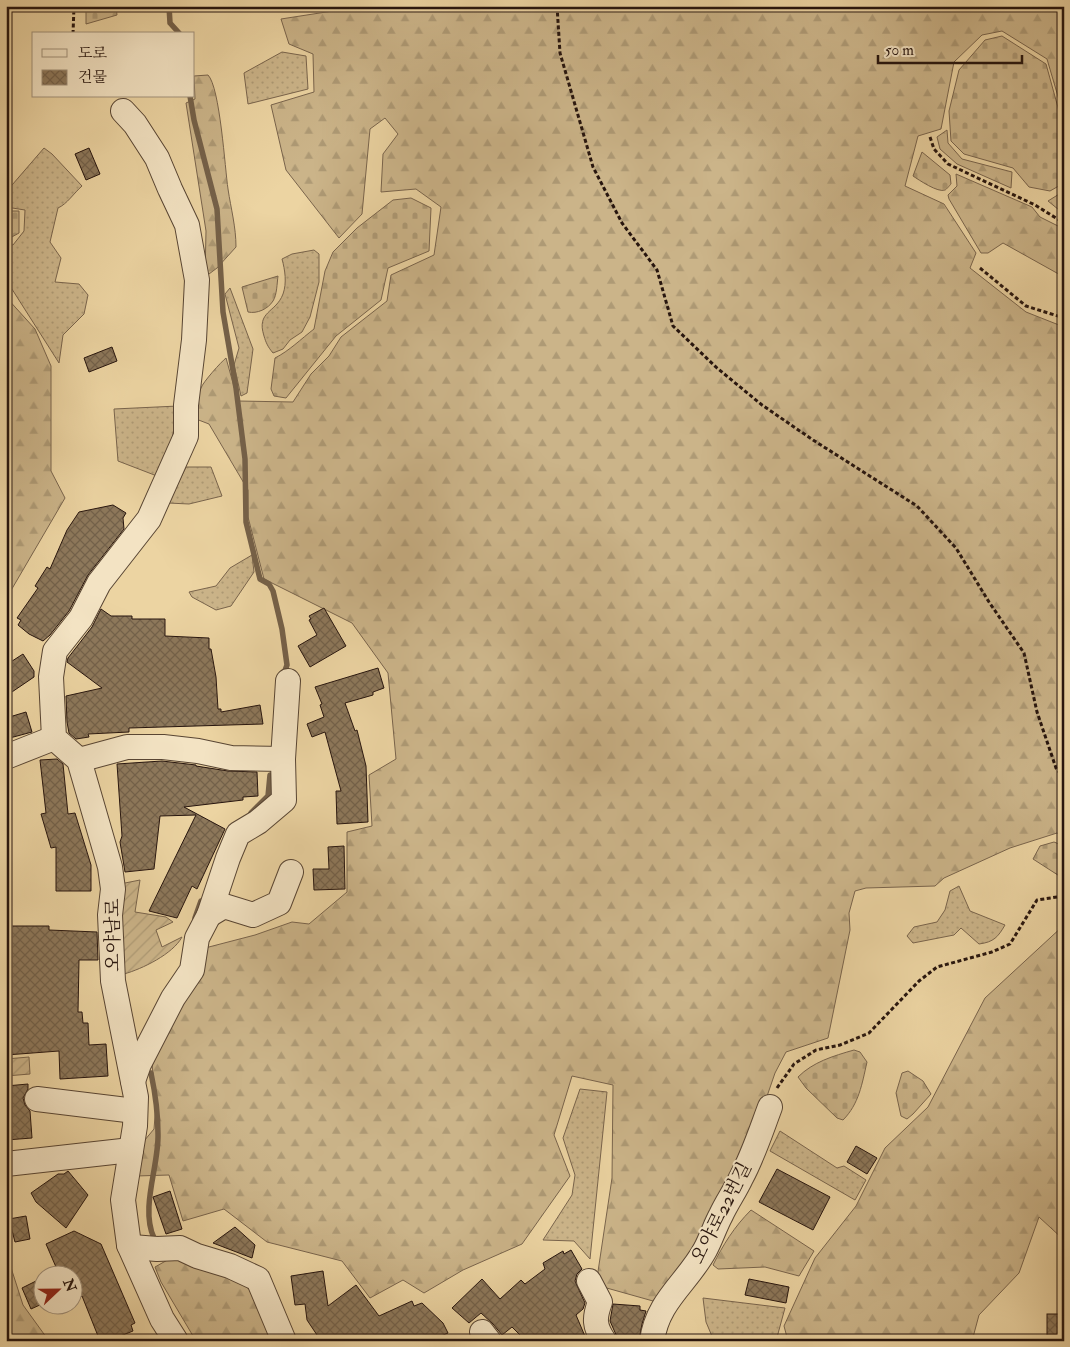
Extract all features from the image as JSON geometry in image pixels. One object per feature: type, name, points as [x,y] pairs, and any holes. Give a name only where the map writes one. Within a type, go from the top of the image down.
[{"type":"street","points":[[123,111],[135,124],[157,158],[187,225],[197,280],[194,340],[186,405],[186,436],[149,519],[99,582],[81,618],[55,651],[51,676],[54,738],[78,760],[127,747],[198,751],[231,758],[283,759]]},
{"type":"street","points":[[133,1081],[139,1064],[169,1006],[192,970],[197,938],[209,915],[238,834],[258,822],[284,800],[283,759],[288,681]]},
{"type":"street","points":[[6,757],[54,738]]},
{"type":"street","name":"오야남로","points":[[78,760],[110,867],[113,981],[136,1097],[131,1150],[123,1200],[128,1245],[162,1319],[176,1341]]},
{"type":"street","points":[[209,915],[224,906],[253,915],[279,903],[291,872]]},
{"type":"street","points":[[37,1099],[135,1111]]},
{"type":"street","name":"오야로22번길","points":[[652,1341],[653,1329],[670,1295],[688,1277],[705,1250],[721,1215],[742,1178],[770,1107]]},
{"type":"street","points":[[6,1164],[131,1150]]},
{"type":"street","points":[[128,1245],[156,1249],[180,1248],[196,1256],[230,1266],[258,1279],[284,1341]]},
{"type":"street","points":[[589,1281],[600,1302],[595,1315],[598,1331],[604,1341]]},
{"type":"path","points":[[73,32],[74,6]]},
{"type":"path","points":[[558,6],[560,53],[593,168],[622,223],[657,270],[673,326],[717,368],[762,404],[813,440],[917,506],[956,548],[1024,654],[1038,712],[1056,768],[1064,779]]},
{"type":"path","points":[[930,137],[934,149],[948,164],[1035,205],[1064,223]]},
{"type":"path","points":[[980,268],[1026,306],[1064,318]]},
{"type":"path","points":[[770,1107],[779,1084],[794,1064],[816,1050],[840,1045],[869,1032],[919,981],[937,967],[992,952],[1010,944],[1037,900],[1064,896]]},
{"type":"green space","points":[[86,6],[116,6],[117,15],[86,24]]},
{"type":"green space","points":[[338,6],[1064,6],[1064,117],[1047,59],[1002,31],[982,35],[954,62],[941,129],[918,136],[905,186],[944,204],[976,253],[970,268],[1026,312],[1064,327],[1064,836],[1057,833],[1010,848],[944,878],[935,886],[866,888],[855,891],[849,913],[850,930],[828,1038],[786,1052],[775,1073],[743,1166],[695,1247],[653,1301],[596,1285],[612,1178],[613,1085],[572,1076],[554,1135],[570,1176],[522,1244],[463,1270],[424,1293],[403,1280],[370,1298],[342,1261],[267,1242],[224,1209],[183,1221],[169,1175],[136,1176],[144,1141],[154,1129],[156,1104],[152,1064],[205,948],[255,935],[292,922],[309,924],[347,892],[347,832],[372,826],[369,775],[396,759],[388,673],[352,623],[264,579],[248,517],[248,490],[209,424],[196,419],[202,385],[226,358],[238,401],[293,402],[311,374],[329,356],[341,337],[387,301],[391,275],[434,255],[441,207],[416,189],[381,192],[383,154],[398,134],[385,118],[370,129],[362,214],[339,238],[286,170],[271,105],[314,92],[313,54],[289,44],[281,19],[339,10]]},
{"type":"green space","points":[[1002,36],[1046,64],[1062,122],[1064,123],[1064,183],[1050,191],[1029,187],[1013,168],[964,154],[951,141],[949,111],[959,70],[985,40]]},
{"type":"green space","points":[[282,52],[306,56],[308,89],[248,104],[244,73]]},
{"type":"green space","points":[[208,75],[216,95],[236,247],[217,268],[205,277],[206,231],[186,103],[195,99],[195,76]]},
{"type":"green space","points":[[947,130],[948,143],[962,159],[1012,172],[1011,188],[957,164],[940,149],[937,137]]},
{"type":"green space","points":[[44,148],[82,186],[58,208],[50,242],[61,258],[55,282],[79,284],[88,295],[84,314],[63,335],[59,363],[10,286],[6,286],[6,244],[13,245],[24,231],[25,210],[6,207],[6,192]]},
{"type":"green space","points":[[922,152],[950,175],[951,184],[946,190],[933,188],[913,176]]},
{"type":"green space","points":[[956,174],[1032,207],[1040,217],[1064,229],[1064,277],[1003,243],[988,253],[981,253],[949,199],[948,195],[957,186]]},
{"type":"green space","points":[[1064,191],[1064,214],[1048,201]]},
{"type":"green space","points":[[411,198],[431,208],[429,251],[388,268],[381,300],[336,336],[286,398],[274,396],[271,389],[275,358],[314,329],[325,271],[333,252],[357,228],[393,200]]},
{"type":"green space","points":[[6,211],[19,211],[19,233],[10,238],[6,238]]},
{"type":"green space","points":[[314,250],[319,254],[319,282],[310,317],[302,332],[290,340],[283,349],[273,353],[268,347],[262,328],[265,317],[283,294],[285,276],[282,259],[292,254]]},
{"type":"green space","points":[[278,276],[277,289],[271,304],[259,312],[248,312],[242,287]]},
{"type":"green space","points":[[230,288],[253,349],[247,393],[241,396],[234,365],[239,348],[225,294]]},
{"type":"green space","points":[[6,297],[35,329],[51,366],[51,471],[65,498],[6,599]]},
{"type":"green space","points":[[178,406],[169,456],[157,476],[118,461],[114,409]]},
{"type":"green space","points":[[186,467],[211,467],[222,496],[189,504],[168,503]]},
{"type":"green space","points":[[252,555],[254,572],[231,606],[216,610],[192,597],[189,592],[216,586],[230,568]]},
{"type":"green space","points":[[1054,842],[1064,846],[1064,879],[1033,859],[1040,846]]},
{"type":"green space","points":[[140,880],[135,912],[166,917],[173,922],[156,930],[162,947],[182,937],[164,955],[148,965],[124,974],[120,884]]},
{"type":"green space","points":[[959,886],[970,911],[1005,925],[1000,933],[992,940],[979,944],[961,928],[954,935],[913,943],[907,936],[914,927],[937,922],[945,910],[950,891]]},
{"type":"green space","points":[[1064,925],[1064,1240],[1039,1217],[1019,1273],[979,1315],[972,1341],[788,1341],[784,1326],[815,1258],[856,1206],[885,1148],[928,1107],[985,998]]},
{"type":"green space","points":[[854,1050],[860,1052],[867,1062],[856,1100],[843,1120],[837,1118],[806,1088],[798,1077],[817,1063]]},
{"type":"green space","points":[[29,1057],[30,1074],[6,1076],[6,1059]]},
{"type":"green space","points":[[908,1071],[923,1081],[931,1094],[907,1119],[901,1116],[896,1093],[902,1073]]},
{"type":"green space","points":[[580,1089],[607,1092],[590,1259],[574,1241],[543,1240],[572,1195],[575,1175],[563,1138]]},
{"type":"green space","points":[[780,1131],[837,1168],[844,1166],[866,1180],[855,1200],[770,1151]]},
{"type":"green space","points":[[751,1210],[814,1251],[799,1276],[765,1267],[718,1269],[713,1265],[729,1236]]},
{"type":"green space","points":[[6,1252],[23,1305],[49,1341],[6,1341]]},
{"type":"green space","points":[[171,1258],[215,1272],[247,1287],[253,1293],[258,1303],[272,1341],[196,1341],[161,1282],[155,1267]]},
{"type":"green space","points":[[703,1298],[785,1308],[776,1341],[714,1341],[706,1322]]},
{"type":"building","points":[[89,148],[100,174],[86,180],[75,154]]},
{"type":"building","points":[[112,347],[117,361],[89,372],[84,358]]},
{"type":"building","points":[[113,505],[126,513],[123,518],[124,529],[88,575],[69,611],[50,635],[43,641],[29,634],[18,625],[21,620],[17,618],[38,588],[35,586],[47,567],[50,569],[67,530],[79,512]]},
{"type":"building","points":[[324,608],[346,646],[310,667],[298,646],[317,635],[309,620],[311,619],[309,616]]},
{"type":"building","points":[[101,609],[111,616],[132,616],[132,619],[165,619],[165,636],[209,638],[209,649],[211,649],[216,677],[218,709],[221,709],[221,712],[260,705],[263,724],[129,728],[129,732],[88,734],[89,737],[76,739],[69,733],[66,696],[102,688],[67,662],[68,658],[92,627]]},
{"type":"building","points":[[23,654],[34,671],[34,677],[6,696],[6,665]]},
{"type":"building","points":[[378,668],[384,688],[373,692],[373,695],[345,703],[355,731],[357,730],[366,766],[368,822],[337,824],[336,791],[341,791],[325,732],[312,737],[307,724],[324,717],[320,705],[322,704],[315,687]]},
{"type":"building","points":[[26,712],[32,732],[6,739],[6,718]]},
{"type":"building","points":[[57,759],[63,764],[68,814],[75,813],[91,865],[91,891],[56,891],[56,847],[51,848],[41,814],[46,813],[40,760]]},
{"type":"building","points":[[162,761],[228,771],[257,772],[258,796],[243,797],[243,800],[184,807],[225,829],[197,889],[192,886],[177,918],[149,911],[196,815],[160,816],[154,869],[125,872],[120,842],[122,836],[117,764]]},
{"type":"building","points":[[344,846],[345,889],[314,890],[313,869],[329,869],[328,847]]},
{"type":"building","points":[[6,926],[49,926],[49,930],[97,932],[98,960],[79,960],[78,1012],[82,1012],[83,1023],[88,1023],[89,1045],[106,1044],[108,1076],[60,1079],[59,1051],[6,1055]]},
{"type":"building","points":[[28,1084],[28,1089],[23,1098],[25,1105],[30,1111],[32,1138],[6,1140],[6,1086]]},
{"type":"building","points":[[856,1146],[877,1158],[867,1174],[847,1162]]},
{"type":"building","points":[[777,1169],[830,1197],[813,1230],[759,1202]]},
{"type":"building","points":[[68,1171],[88,1195],[66,1228],[36,1202],[31,1193],[58,1174],[64,1174]]},
{"type":"building","points":[[170,1191],[182,1229],[166,1234],[153,1197]]},
{"type":"building","points":[[26,1216],[30,1239],[15,1242],[9,1219]]},
{"type":"building","points":[[235,1227],[255,1245],[252,1258],[213,1243]]},
{"type":"building","points":[[74,1231],[101,1244],[135,1323],[131,1325],[133,1331],[108,1341],[100,1341],[82,1296],[82,1264],[55,1264],[46,1244]]},
{"type":"building","points":[[571,1250],[582,1269],[577,1274],[575,1281],[585,1303],[583,1309],[576,1315],[587,1341],[526,1341],[512,1327],[502,1335],[481,1313],[469,1323],[452,1308],[482,1279],[500,1299],[521,1280],[525,1284],[545,1269],[543,1263],[563,1251],[564,1254]]},
{"type":"building","points":[[323,1271],[328,1306],[356,1285],[379,1316],[412,1301],[414,1306],[422,1303],[443,1323],[448,1333],[430,1341],[321,1341],[307,1320],[305,1304],[295,1305],[291,1276]]},
{"type":"building","points":[[749,1279],[789,1287],[786,1303],[745,1295]]},
{"type":"building","points":[[32,1283],[32,1309],[31,1309],[22,1288]]},
{"type":"building","points":[[613,1304],[640,1306],[640,1310],[646,1311],[639,1340],[617,1337],[610,1321]]},
{"type":"building","points":[[1047,1314],[1064,1314],[1064,1341],[1047,1341]]},
{"type":"waterway","points":[[169,6],[170,23],[178,32]]},
{"type":"waterway","points":[[190,98],[194,120],[217,209],[223,312],[236,388],[245,459],[246,522],[260,579],[269,584],[273,591],[282,629],[287,665],[283,676]]},
{"type":"waterway","points":[[251,813],[268,796],[270,775]]},
{"type":"waterway","points":[[195,918],[201,901]]},
{"type":"waterway","points":[[151,1073],[158,1134],[158,1146],[149,1200],[150,1226],[154,1238]]}]
